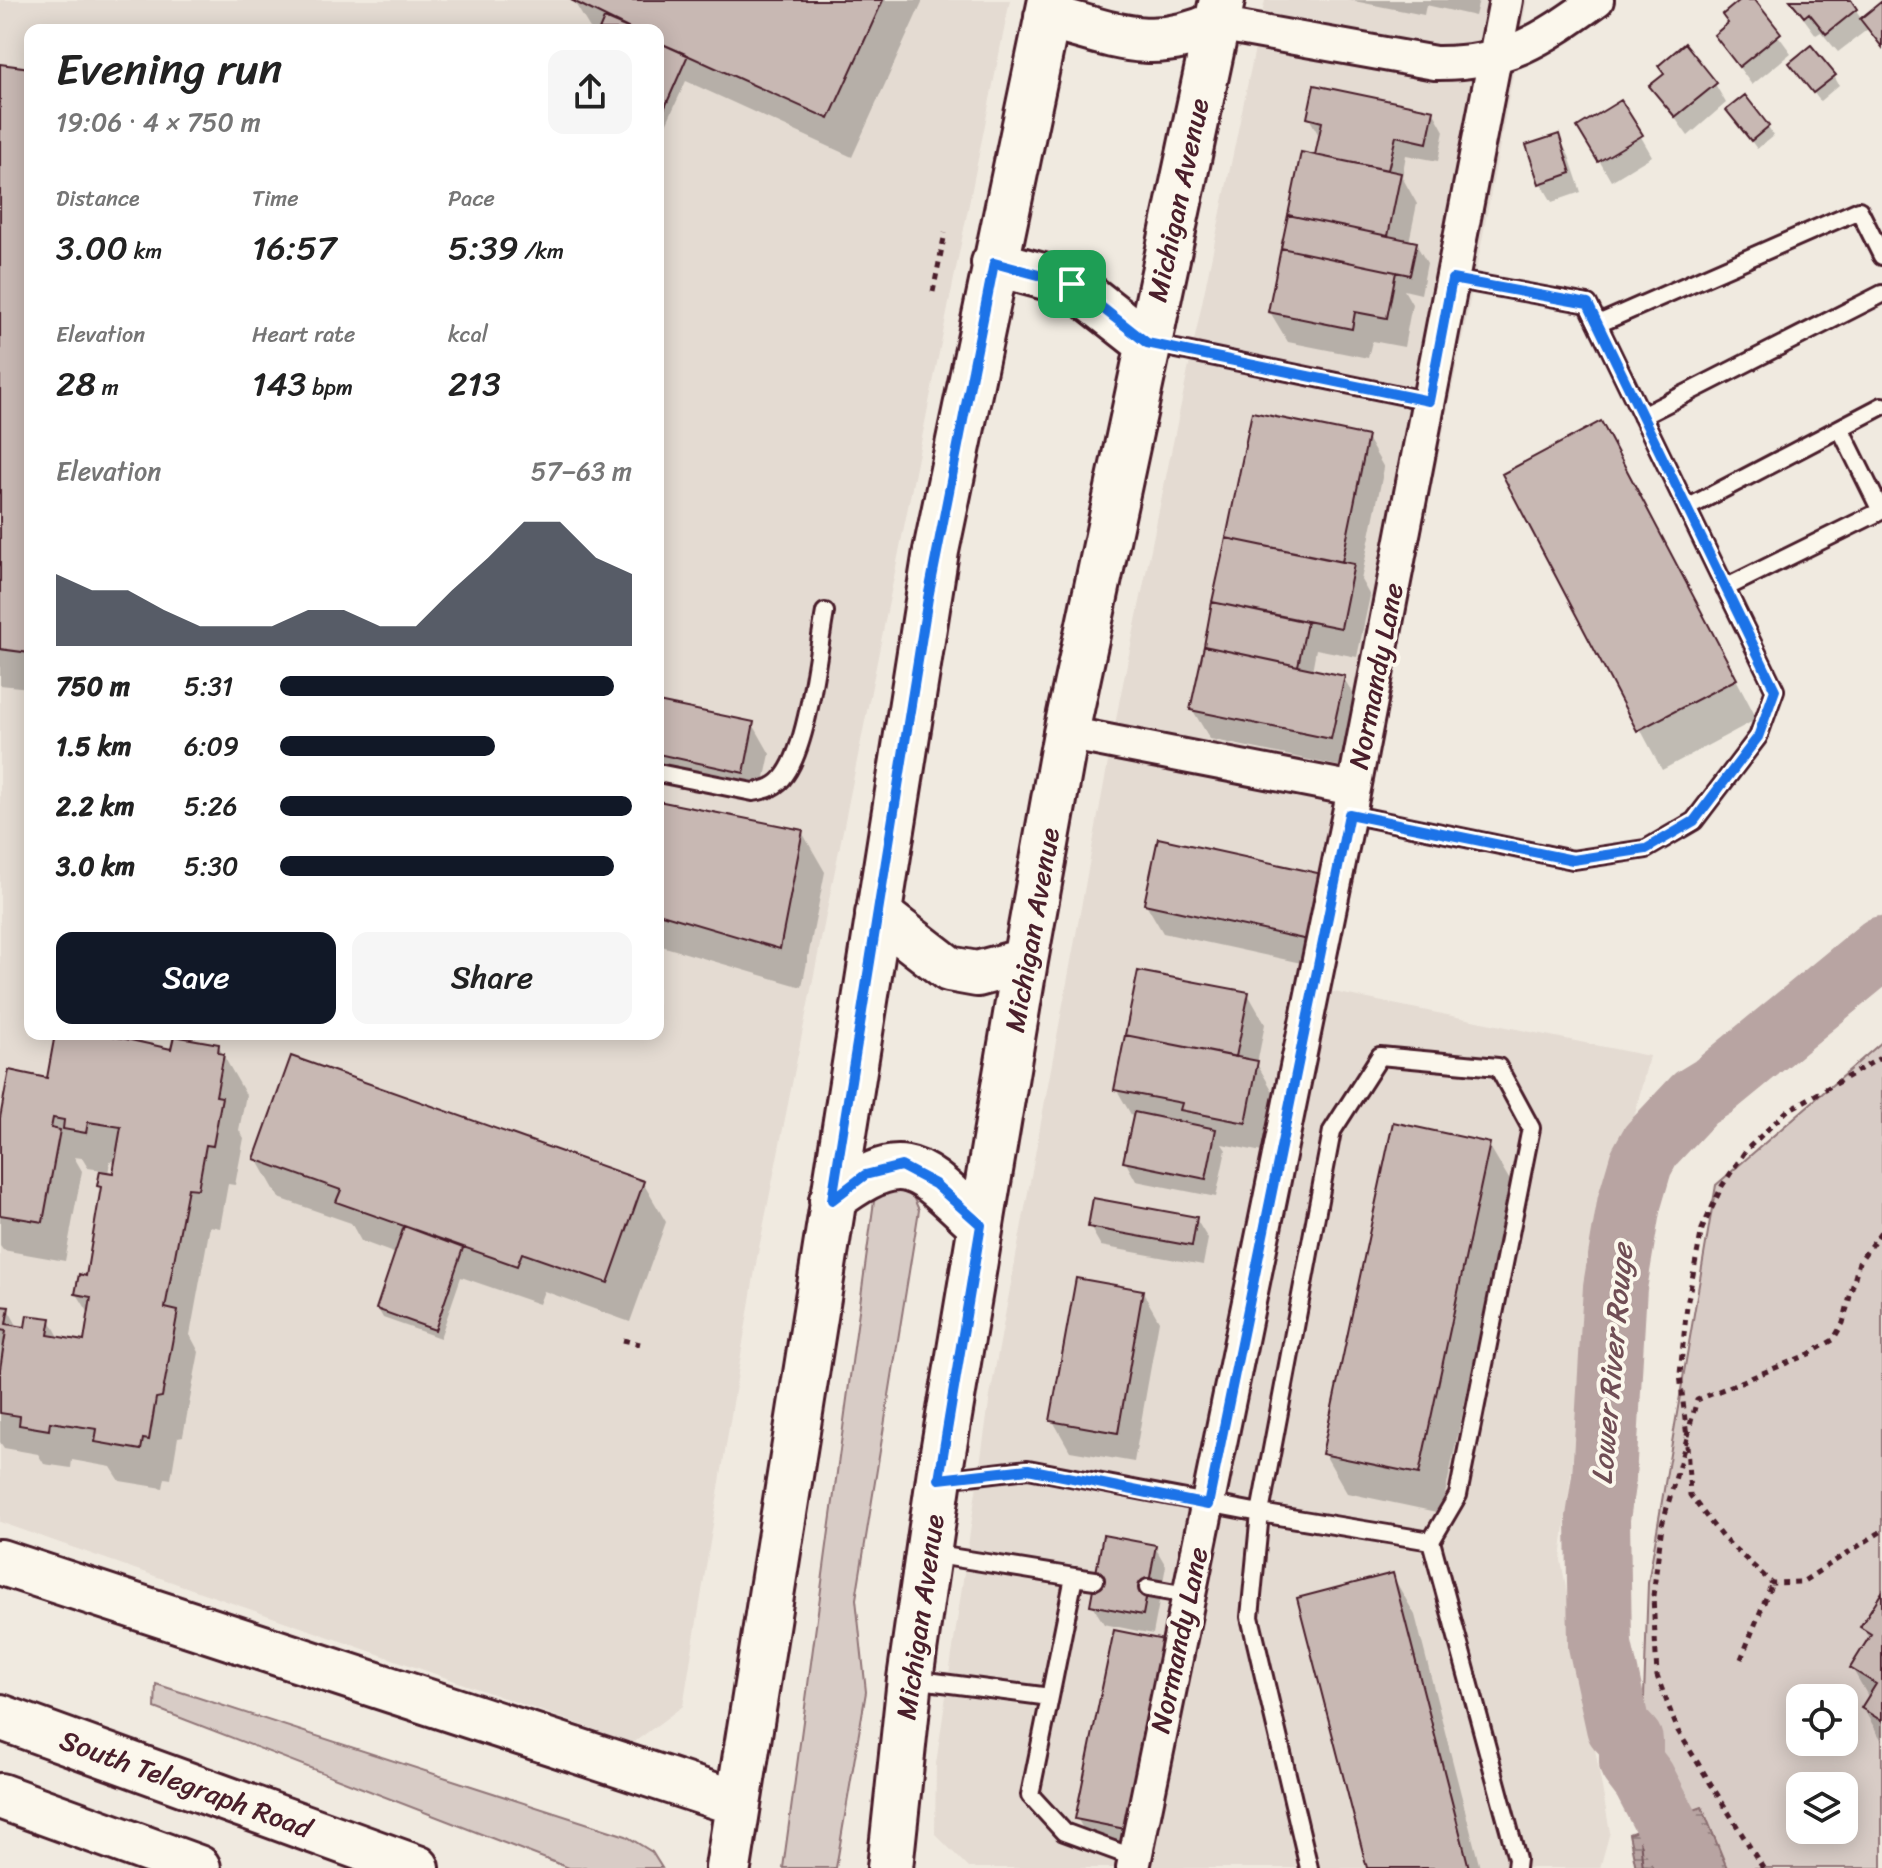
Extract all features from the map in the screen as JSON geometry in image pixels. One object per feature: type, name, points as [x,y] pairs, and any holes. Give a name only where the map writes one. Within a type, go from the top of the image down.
[{"type":"main road","points":[[728,1868],[939,536],[1049,8],[1133,40],[1162,42],[1190,36],[1220,12]]},
{"type":"main road","name":"Michigan Avenue","points":[[895,1866],[910,1679],[939,1479],[1025,961],[1066,733],[1220,12]]},
{"type":"main road","points":[[994,263],[1072,284],[1147,343]]},
{"type":"main road","points":[[878,914],[949,969],[977,974],[1025,961]]},
{"type":"main road","points":[[832,1200],[865,1175],[901,1166],[935,1184],[981,1225]]},
{"type":"main road","points":[[0,1562],[737,1803]]},
{"type":"main road","points":[[0,1580],[46,1579]]},
{"type":"main road","name":"South Telegraph Road","points":[[0,1717],[417,1868]]},
{"type":"main road","points":[[0,1796],[198,1868]]},
{"type":"street","name":"Normandy Lane","points":[[1134,1863],[1351,802],[1506,0]]},
{"type":"street","points":[[1220,12],[1435,63],[1469,64],[1495,59],[1541,40],[1597,0]]},
{"type":"street","points":[[1066,733],[1351,802]]},
{"type":"lane","points":[[1598,324],[1859,210],[1882,256]]},
{"type":"lane","points":[[1351,802],[1573,860],[1646,849],[1694,821],[1758,737],[1775,690],[1588,304],[1452,279]]},
{"type":"lane","points":[[1642,416],[1882,294]]},
{"type":"lane","points":[[1147,343],[1429,401]]},
{"type":"lane","points":[[1687,508],[1882,406]]},
{"type":"lane","points":[[1725,588],[1881,511],[1840,428]]},
{"type":"lane","points":[[664,774],[753,792],[766,790],[785,777],[800,743],[825,612]]},
{"type":"lane","points":[[1309,1868],[1250,1617],[1260,1513],[1332,1131],[1380,1056],[1498,1067],[1531,1128],[1458,1495],[1431,1541],[1517,1859],[1516,1868]]},
{"type":"lane","points":[[939,1479],[1028,1469],[1208,1505],[1431,1541]]},
{"type":"lane","points":[[929,1554],[1095,1580]]},
{"type":"lane","points":[[1074,1577],[1030,1795],[1064,1832],[1134,1863]]},
{"type":"lane","points":[[1148,1588],[1187,1595]]},
{"type":"lane","points":[[910,1679],[1050,1697]]},
{"type":"path","points":[[933,292],[945,233]]},
{"type":"path","points":[[1882,1057],[1787,1111],[1746,1150],[1722,1186],[1702,1229],[1687,1305],[1680,1374],[1690,1495],[1722,1537],[1772,1583],[1802,1582],[1882,1531]]},
{"type":"path","points":[[1763,1868],[1678,1731],[1657,1676],[1653,1596],[1662,1525],[1697,1400],[1809,1354],[1833,1340],[1843,1323],[1859,1262],[1882,1230]]},
{"type":"path","points":[[623,1340],[640,1344]]},
{"type":"path","points":[[1741,1659],[1772,1583]]},
{"type":"shaded area","points":[[0,0],[1010,0],[757,1258],[683,1706],[633,1743],[0,1522]]},
{"type":"shaded area","points":[[1265,0],[1527,0],[1479,256],[1329,991],[1649,1056],[1593,1289],[1561,1560],[1610,1832],[1600,1868],[969,1868],[935,1834],[936,1764],[990,1396],[1120,698]]},
{"type":"shaded area","points":[[1882,1042],[1882,1868],[1638,1868],[1648,1583],[1716,1185]]},
{"type":"shaded area","points":[[888,1189],[910,1190],[919,1210],[856,1599],[866,1692],[836,1868],[783,1868],[874,1201]]},
{"type":"shaded area","points":[[156,1684],[626,1836],[652,1852],[662,1868],[569,1868],[155,1708]]},
{"type":"water","points":[[1702,1807],[1727,1868],[1636,1868],[1629,1834]]},
{"type":"building","points":[[571,0],[883,0],[829,119],[664,45],[664,24],[620,24]]},
{"type":"building","points":[[1740,0],[1755,0],[1781,33],[1739,67],[1714,35],[1728,23],[1722,15]]},
{"type":"building","points":[[1790,0],[1851,0],[1857,9],[1826,34],[1809,13],[1804,17]]},
{"type":"building","points":[[1882,1],[1882,47],[1860,19]]},
{"type":"building","points":[[604,18],[618,24],[602,24]]},
{"type":"building","points":[[1685,43],[1717,83],[1675,117],[1649,86],[1664,74],[1658,66]]},
{"type":"building","points":[[664,45],[688,55],[664,109]]},
{"type":"building","points":[[1811,45],[1836,75],[1813,93],[1789,63]]},
{"type":"building","points":[[0,64],[24,67],[24,652],[0,649]]},
{"type":"building","points":[[1314,85],[1434,110],[1427,143],[1396,136],[1388,170],[1315,155],[1322,122],[1307,118]]},
{"type":"building","points":[[1745,95],[1769,126],[1751,141],[1726,110]]},
{"type":"building","points":[[1621,100],[1643,135],[1598,162],[1577,127]]},
{"type":"building","points":[[1559,134],[1571,173],[1539,184],[1526,145]]},
{"type":"building","points":[[1301,152],[1401,173],[1388,236],[1288,215]]},
{"type":"building","points":[[1288,215],[1417,242],[1410,275],[1281,248]]},
{"type":"building","points":[[1281,248],[1396,272],[1387,318],[1355,312],[1352,329],[1268,312]]},
{"type":"building","points":[[1252,412],[1368,436],[1342,562],[1226,538]]},
{"type":"building","points":[[1601,421],[1737,679],[1637,731],[1502,474]]},
{"type":"building","points":[[1226,538],[1354,564],[1341,628],[1212,602]]},
{"type":"building","points":[[1212,602],[1307,622],[1298,666],[1204,646]]},
{"type":"building","points":[[1204,646],[1345,676],[1331,739],[1190,710]]},
{"type":"building","points":[[664,703],[754,722],[744,773],[664,755]]},
{"type":"building","points":[[664,802],[803,830],[780,949],[664,915]]},
{"type":"building","points":[[1158,838],[1322,874],[1308,940],[1144,904]]},
{"type":"building","points":[[1138,971],[1249,992],[1236,1057],[1125,1035]]},
{"type":"building","points":[[1125,1035],[1258,1061],[1246,1123],[1180,1110],[1182,1103],[1114,1090]]},
{"type":"building","points":[[54,1040],[131,1040],[171,1049],[173,1040],[196,1040],[219,1044],[218,1053],[224,1054],[216,1096],[222,1097],[213,1146],[206,1145],[198,1189],[188,1188],[165,1308],[178,1311],[162,1397],[156,1398],[149,1440],[143,1439],[141,1450],[95,1442],[97,1429],[50,1422],[49,1430],[19,1425],[20,1416],[0,1413],[0,1369],[6,1331],[0,1330],[0,1306],[9,1307],[6,1324],[25,1327],[27,1315],[51,1318],[48,1335],[84,1341],[91,1297],[75,1294],[79,1274],[86,1276],[101,1187],[97,1186],[100,1171],[113,1173],[121,1127],[88,1122],[86,1133],[63,1129],[64,1120],[53,1118],[51,1128],[60,1130],[43,1222],[0,1215],[0,1118],[9,1070],[47,1078]]},
{"type":"building","points":[[291,1056],[644,1181],[608,1283],[522,1253],[517,1266],[336,1202],[341,1190],[254,1159]]},
{"type":"building","points":[[1134,1112],[1216,1129],[1206,1179],[1123,1162]]},
{"type":"building","points":[[1393,1122],[1490,1143],[1419,1474],[1322,1454]]},
{"type":"building","points":[[1093,1198],[1197,1217],[1192,1246],[1088,1227]]},
{"type":"building","points":[[404,1226],[463,1248],[435,1330],[376,1309]]},
{"type":"building","points":[[1076,1278],[1143,1290],[1118,1433],[1050,1421]]},
{"type":"building","points":[[1103,1535],[1156,1545],[1143,1615],[1090,1605]]},
{"type":"building","points":[[1393,1573],[1469,1868],[1367,1868],[1297,1598]]},
{"type":"building","points":[[1882,1592],[1882,1721],[1861,1708],[1876,1684],[1850,1668],[1871,1634],[1860,1627]]},
{"type":"building","points":[[1114,1630],[1169,1641],[1130,1830],[1075,1819]]},
{"type":"waterway","name":"Lower River Rouge","points":[[1690,1868],[1644,1780],[1631,1763],[1631,1741],[1618,1727],[1600,1645],[1598,1518],[1604,1477],[1615,1287],[1629,1204],[1641,1163],[1651,1145],[1695,1098],[1713,1087],[1882,948]]},
{"type":"route","points":[[994,263],[1072,284],[1147,343],[1429,401],[1452,279],[1588,304],[1775,690],[1758,737],[1694,821],[1646,849],[1573,860],[1349,814],[1208,1505],[1028,1469],[939,1479],[981,1225],[935,1184],[920,1173],[901,1166],[890,1166],[865,1175],[832,1200],[928,598],[994,263]]}]
